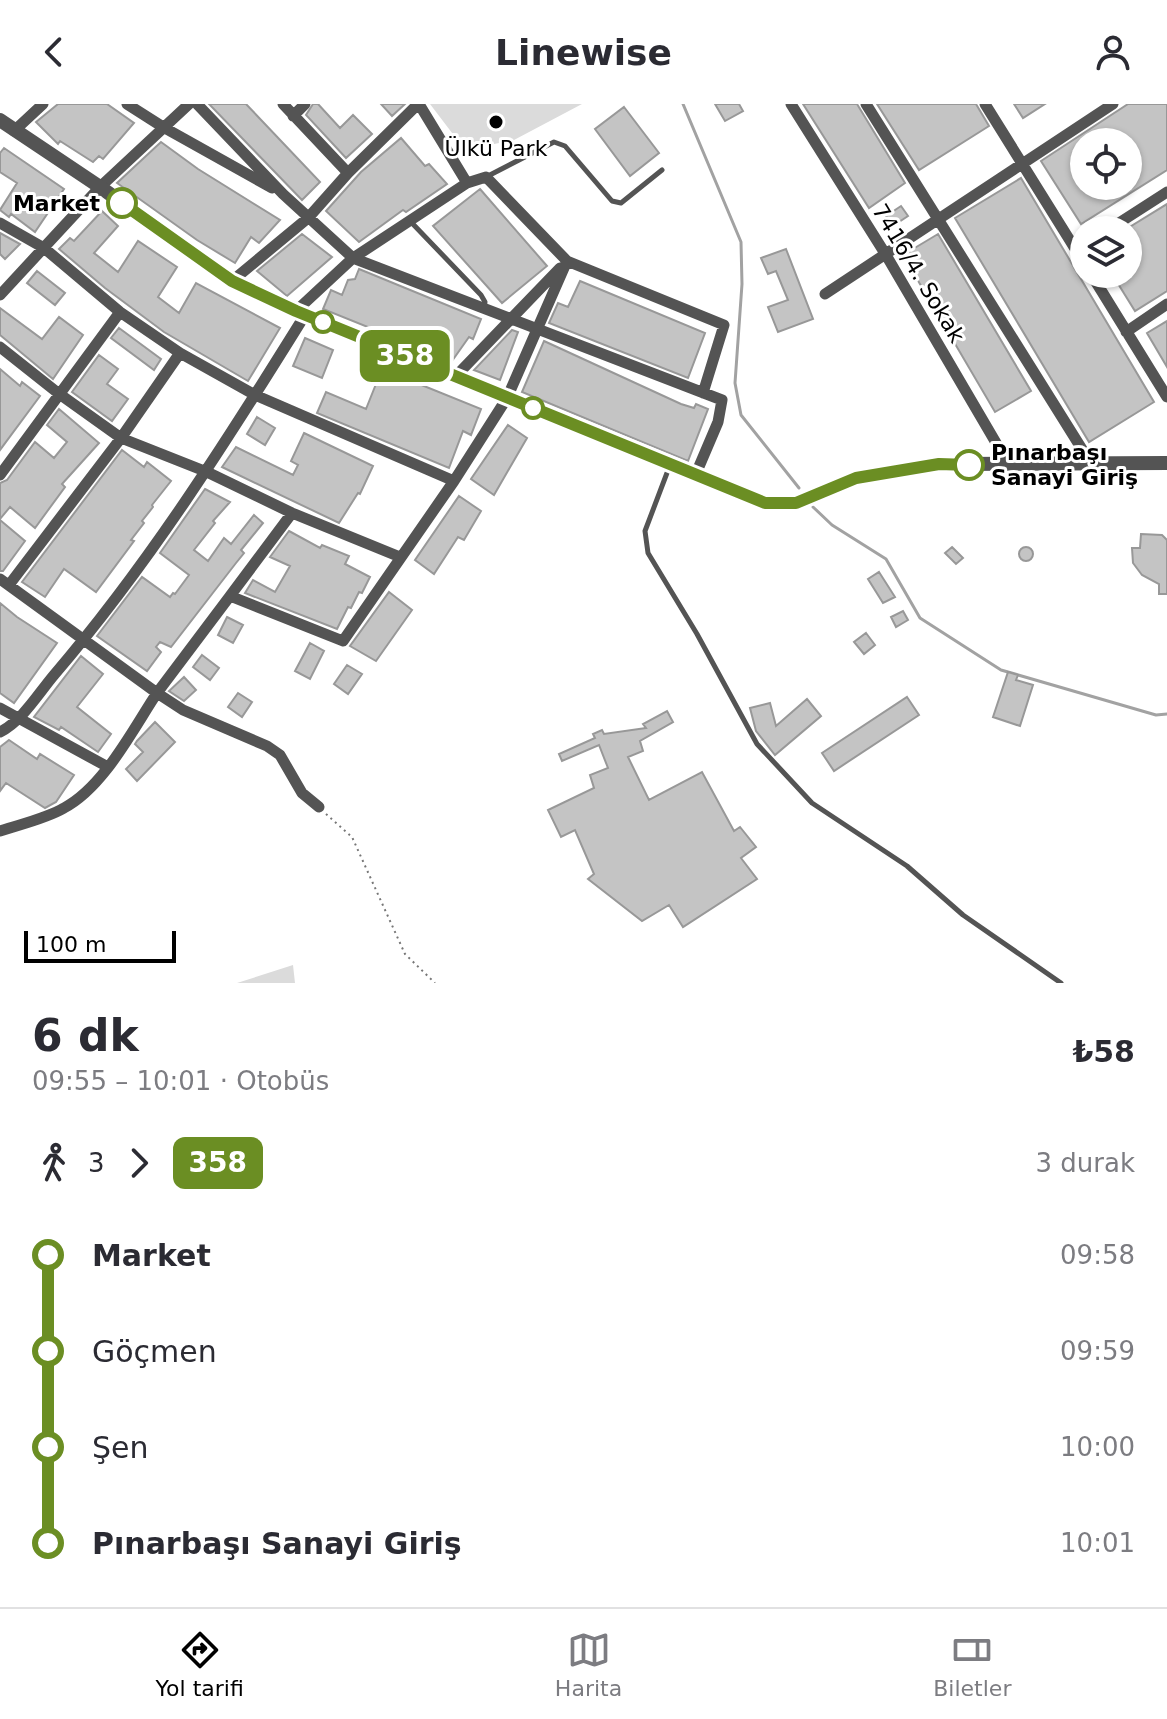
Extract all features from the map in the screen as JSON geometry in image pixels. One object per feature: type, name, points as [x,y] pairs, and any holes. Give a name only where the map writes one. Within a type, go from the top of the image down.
[{"type":"street","points":[[14,131],[43,104]]},
{"type":"street","points":[[127,104],[283,194]]},
{"type":"street","points":[[0,295],[100,187],[189,104]]},
{"type":"street","points":[[197,104],[283,194],[353,258],[722,400],[718,422],[695,476]]},
{"type":"street","points":[[283,104],[348,173]]},
{"type":"street","points":[[293,116],[305,104]]},
{"type":"street","points":[[232,281],[308,218],[348,173],[419,104],[467,183]]},
{"type":"street","name":"7416/4. Sokak","points":[[791,104],[886,255],[1009,465]]},
{"type":"street","points":[[866,104],[1090,462]]},
{"type":"street","points":[[985,104],[1022,165],[1070,234]]},
{"type":"street","points":[[825,294],[1113,104]]},
{"type":"street","points":[[0,120],[232,281],[300,313],[765,503],[796,503],[856,478],[939,464],[1167,463]]},
{"type":"street","points":[[0,732],[18,717],[83,641],[207,472],[255,395],[300,313],[353,258],[467,183],[486,177],[567,261],[724,325],[703,393]]},
{"type":"street","points":[[1130,216],[1167,192]]},
{"type":"street","points":[[0,223],[44,248],[120,312],[180,353],[255,395],[454,481]]},
{"type":"street","points":[[455,377],[567,261]]},
{"type":"street","points":[[230,596],[343,641],[454,481],[507,398],[567,261]]},
{"type":"street","points":[[1099,288],[1165,392]]},
{"type":"street","points":[[1126,332],[1167,304]]},
{"type":"street","points":[[0,475],[120,312]]},
{"type":"street","points":[[0,347],[121,438],[207,472],[292,513],[400,557]]},
{"type":"street","points":[[180,353],[121,438],[5,582],[183,710],[267,746],[280,755],[302,793],[319,807]]},
{"type":"street","points":[[0,831],[65,808],[89,789],[292,513]]},
{"type":"street","points":[[0,708],[108,767]]},
{"type":"lane","points":[[486,177],[554,142],[565,146],[612,201],[621,203],[662,170]]},
{"type":"lane","points":[[410,220],[481,295],[485,302],[484,309]]},
{"type":"lane","points":[[670,464],[645,531],[648,553],[697,634],[757,744],[812,803],[907,866],[963,915],[1061,983]]},
{"type":"path","points":[[319,807],[352,837],[405,954],[435,983]]},
{"type":"shaded area","name":"Ülkü Park","points":[[430,104],[582,104],[514,140],[465,150]]},
{"type":"shaded area","points":[[293,965],[295,983],[237,983]]},
{"type":"building","points":[[58,104],[107,104],[134,123],[103,159],[99,156],[93,162],[60,141],[58,144],[36,122]]},
{"type":"building","points":[[209,104],[246,104],[320,182],[302,200]]},
{"type":"building","points":[[313,104],[318,104],[340,128],[353,115],[372,134],[346,158],[306,115]]},
{"type":"building","points":[[381,104],[405,104],[392,116]]},
{"type":"building","points":[[715,104],[739,104],[743,111],[725,121]]},
{"type":"building","points":[[803,104],[857,104],[905,183],[869,208]]},
{"type":"building","points":[[877,104],[976,104],[989,126],[919,170]]},
{"type":"building","points":[[1014,104],[1045,104],[1023,118]]},
{"type":"building","points":[[1128,104],[1167,104],[1167,170],[1142,186],[1142,128],[1091,128]]},
{"type":"building","points":[[624,107],[659,153],[630,176],[595,129]]},
{"type":"building","points":[[401,138],[425,166],[429,164],[447,184],[406,212],[403,210],[359,242],[326,211],[361,172]]},
{"type":"building","points":[[161,142],[280,220],[259,243],[251,237],[235,263],[197,240],[117,183]]},
{"type":"building","points":[[1070,142],[1070,200],[1119,200],[1094,216],[1076,216],[1041,161]]},
{"type":"building","points":[[4,148],[64,189],[35,232],[11,214],[9,217],[0,210],[17,183],[0,172],[0,153]]},
{"type":"building","points":[[1021,178],[1070,261],[1070,288],[1086,288],[1154,402],[1089,442],[955,218]]},
{"type":"building","points":[[480,189],[547,266],[502,303],[433,226]]},
{"type":"building","points":[[1167,204],[1167,291],[1135,311],[1121,288],[1142,288],[1142,219]]},
{"type":"building","points":[[901,206],[908,216],[893,226],[886,216]]},
{"type":"building","points":[[102,211],[118,226],[94,253],[118,272],[138,241],[177,267],[158,297],[179,313],[196,283],[280,328],[248,381],[164,332],[59,249],[70,238],[74,241]]},
{"type":"building","points":[[0,233],[20,244],[5,259],[0,254]]},
{"type":"building","points":[[302,234],[332,257],[287,296],[257,271]]},
{"type":"building","points":[[938,234],[1031,391],[995,412],[903,255]]},
{"type":"building","points":[[786,249],[813,319],[778,332],[768,307],[788,300],[776,271],[768,274],[761,258]]},
{"type":"building","points":[[359,269],[481,319],[473,339],[469,337],[452,361],[323,309],[331,290],[342,295],[348,280],[355,279]]},
{"type":"building","points":[[37,271],[65,293],[55,305],[27,283]]},
{"type":"building","points":[[580,281],[705,333],[688,378],[549,323],[558,303],[568,307]]},
{"type":"building","points":[[0,308],[42,339],[59,317],[83,335],[53,379],[0,335]]},
{"type":"building","points":[[1167,321],[1167,367],[1147,333]]},
{"type":"building","points":[[119,328],[161,359],[154,370],[111,338]]},
{"type":"building","points":[[512,330],[518,332],[500,380],[474,370]]},
{"type":"building","points":[[305,338],[333,350],[322,378],[293,366]]},
{"type":"building","points":[[544,341],[681,404],[694,408],[696,404],[708,409],[688,461],[522,392]]},
{"type":"building","points":[[99,355],[118,369],[107,384],[128,399],[112,421],[72,392]]},
{"type":"building","points":[[0,369],[20,386],[22,382],[40,396],[0,450]]},
{"type":"building","points":[[382,369],[481,409],[471,435],[463,431],[449,468],[317,413],[326,392],[366,409]]},
{"type":"building","points":[[59,409],[99,443],[62,484],[65,487],[35,528],[10,507],[0,519],[0,483],[7,480],[35,442],[54,458],[67,442],[47,425]]},
{"type":"building","points":[[257,417],[275,428],[265,445],[247,434]]},
{"type":"building","points":[[508,425],[527,438],[494,495],[471,479]]},
{"type":"building","points":[[304,433],[373,466],[360,494],[339,523],[222,467],[236,447],[293,475],[298,465],[291,461]]},
{"type":"building","points":[[122,450],[144,467],[147,462],[171,481],[142,521],[144,523],[131,540],[134,541],[96,592],[64,569],[45,597],[22,582]]},
{"type":"building","points":[[205,489],[230,502],[194,550],[208,561],[224,538],[231,544],[254,515],[263,523],[241,550],[244,553],[171,647],[160,642],[156,647],[161,652],[147,671],[97,636],[142,577],[170,597],[189,575],[160,553]]},
{"type":"building","points":[[459,496],[481,511],[464,540],[458,537],[434,574],[415,560]]},
{"type":"building","points":[[0,520],[25,541],[3,571],[0,571]]},
{"type":"building","points":[[289,531],[320,548],[322,545],[349,556],[345,564],[370,577],[351,608],[348,607],[337,629],[245,593],[253,580],[275,592],[290,566],[270,557]]},
{"type":"building","points":[[1141,534],[1162,535],[1167,540],[1167,594],[1159,594],[1159,584],[1142,575],[1133,563],[1132,548],[1140,548]]},
{"type":"building","points":[[952,547],[963,558],[956,564],[945,553]]},
{"type":"building","points":[[1026,547],[1033,554],[1026,561],[1019,554]]},
{"type":"building","points":[[879,572],[895,597],[883,603],[868,579]]},
{"type":"building","points":[[389,592],[412,610],[376,661],[350,646]]},
{"type":"building","points":[[0,603],[57,643],[14,703],[0,693]]},
{"type":"building","points":[[903,611],[908,620],[896,627],[891,617]]},
{"type":"building","points":[[227,617],[243,625],[233,643],[218,635]]},
{"type":"building","points":[[866,633],[875,645],[864,654],[854,642]]},
{"type":"building","points":[[310,643],[324,651],[310,679],[295,671]]},
{"type":"building","points":[[202,655],[219,668],[210,680],[193,667]]},
{"type":"building","points":[[81,656],[103,674],[77,707],[111,734],[98,752],[61,727],[59,730],[34,717]]},
{"type":"building","points":[[347,665],[362,674],[348,694],[334,684]]},
{"type":"building","points":[[1008,672],[1018,675],[1016,680],[1033,685],[1020,726],[993,717]]},
{"type":"building","points":[[184,677],[196,690],[184,701],[169,691]]},
{"type":"building","points":[[238,693],[252,702],[242,717],[228,707]]},
{"type":"building","points":[[907,697],[919,715],[834,771],[822,753]]},
{"type":"building","points":[[807,699],[821,716],[775,755],[756,731],[750,708],[770,703],[776,726]]},
{"type":"building","points":[[667,711],[673,722],[640,741],[643,751],[628,757],[649,800],[702,772],[734,831],[740,827],[756,847],[741,858],[757,879],[683,927],[669,905],[642,921],[588,879],[594,874],[575,830],[561,837],[548,810],[594,788],[590,775],[608,768],[599,745],[562,761],[559,754],[595,738],[593,734],[602,730],[604,734],[646,728],[643,724]]},
{"type":"building","points":[[155,722],[175,742],[137,781],[126,769],[143,752],[135,744]]},
{"type":"building","points":[[9,740],[37,759],[40,754],[74,775],[56,802],[45,808],[6,783],[0,791],[0,747]]},
{"type":"waterway","points":[[683,104],[741,242],[742,284],[735,383],[741,415],[799,488]]},
{"type":"waterway","points":[[813,507],[832,525],[886,559],[920,618],[1001,670],[1156,715],[1167,714]]},
{"type":"bus line","name":"358","points":[[122,203],[232,281],[296,311],[765,503],[796,503],[856,478],[939,464],[969,465]]},
{"type":"place","name":"Ülkü Park","points":[[496,122]]},
{"type":"place","name":"Market","points":[[122,203]]},
{"type":"place","name":"Pınarbaşı Sanayi Giriş","points":[[969,465]]}]
